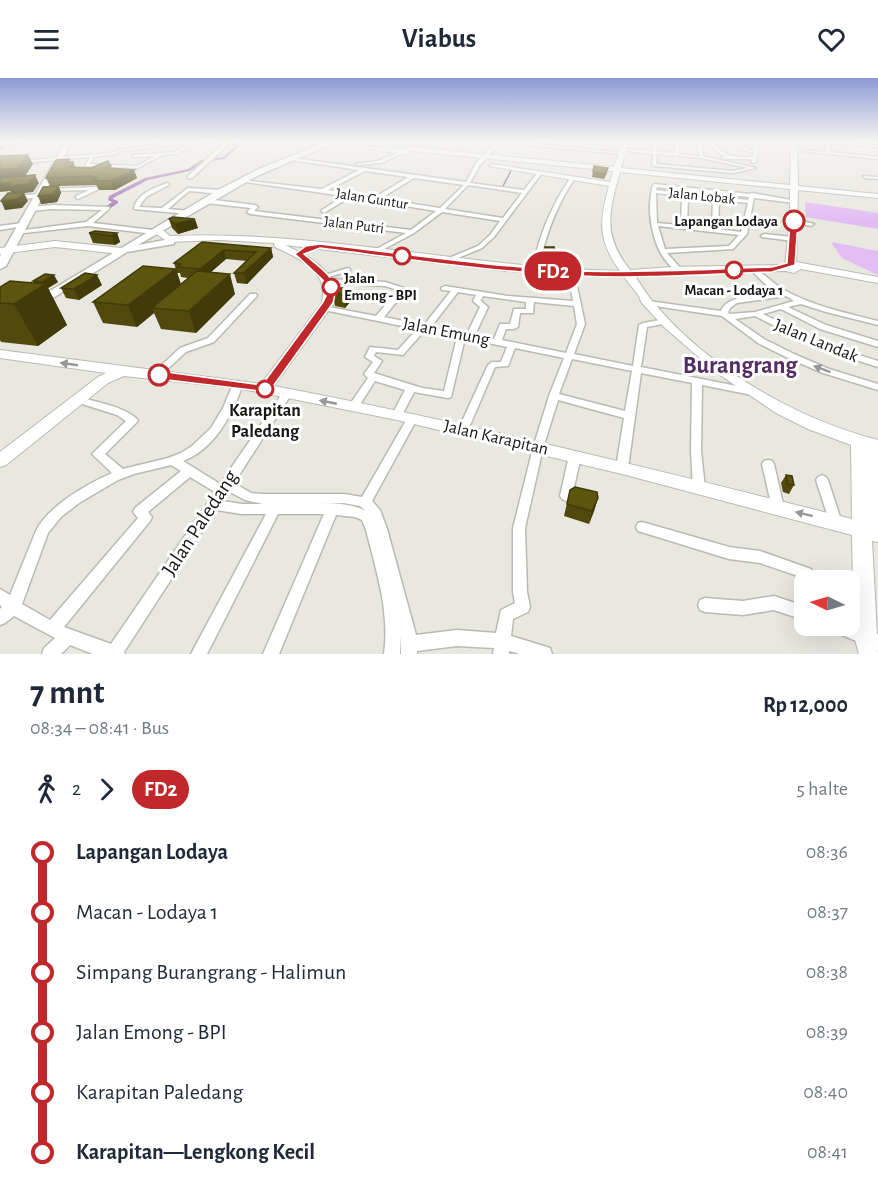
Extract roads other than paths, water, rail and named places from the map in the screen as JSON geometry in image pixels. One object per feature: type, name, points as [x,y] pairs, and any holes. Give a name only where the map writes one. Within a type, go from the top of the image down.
[{"type":"main road","points":[[0,266],[3,251],[20,229],[54,168]]},
{"type":"main road","points":[[3,325],[153,232],[267,168]]},
{"type":"main road","points":[[123,250],[170,242]]},
{"type":"street","points":[[194,190],[189,184],[197,177],[188,177],[198,168]]},
{"type":"street","points":[[324,191],[362,168]]},
{"type":"street","points":[[374,168],[412,176],[525,192]]},
{"type":"street","points":[[373,252],[412,232],[441,210],[467,184],[476,168]]},
{"type":"street","points":[[505,168],[614,185]]},
{"type":"street","points":[[607,168],[738,172],[754,168]]},
{"type":"street","points":[[690,168],[794,187],[878,195]]},
{"type":"street","points":[[792,267],[793,168]]},
{"type":"street","points":[[618,169],[605,224],[606,236],[611,251],[610,258],[633,292],[703,354],[752,392],[793,415],[870,444],[874,648]]},
{"type":"street","points":[[446,261],[480,247],[492,236],[540,173]]},
{"type":"street","points":[[376,199],[412,176]]},
{"type":"street","points":[[865,177],[878,178]]},
{"type":"street","points":[[36,180],[48,178]]},
{"type":"street","points":[[535,270],[546,228],[565,189],[573,178]]},
{"type":"street","name":"Jalan Guntur","points":[[241,181],[324,191],[503,220]]},
{"type":"street","points":[[167,184],[142,197],[136,207],[188,212]]},
{"type":"street","points":[[680,271],[662,251],[655,224],[654,186],[659,184],[794,201]]},
{"type":"street","points":[[15,198],[72,188],[96,188],[78,197]]},
{"type":"street","points":[[163,210],[188,189],[222,192]]},
{"type":"street","name":"Jalan Lobak","points":[[653,191],[750,202]]},
{"type":"street","points":[[324,211],[349,195]]},
{"type":"street","points":[[684,226],[685,195]]},
{"type":"street","points":[[662,251],[728,249],[744,234],[752,195]]},
{"type":"street","points":[[715,230],[716,198]]},
{"type":"street","name":"Jalan Putri","points":[[206,201],[255,207],[250,212],[412,232]]},
{"type":"street","points":[[30,209],[65,213],[107,208],[89,225]]},
{"type":"street","points":[[61,228],[65,213]]},
{"type":"street","points":[[794,221],[811,224]]},
{"type":"street","points":[[655,224],[744,234]]},
{"type":"street","points":[[0,228],[61,228],[89,225],[153,232],[171,240],[219,237],[272,241],[535,270],[622,273],[792,267],[878,280]]},
{"type":"street","points":[[764,236],[793,239]]},
{"type":"street","points":[[170,242],[217,239],[272,241],[300,255],[327,278],[383,284],[404,289],[378,319]]},
{"type":"street","points":[[3,251],[55,244],[123,250]]},
{"type":"street","points":[[300,255],[305,249],[320,246]]},
{"type":"street","points":[[327,278],[348,270]]},
{"type":"street","points":[[754,270],[769,283],[802,301],[878,323]]},
{"type":"street","points":[[502,647],[506,615],[523,607],[520,591],[519,528],[538,448],[554,396],[581,324],[571,272]]},
{"type":"street","points":[[265,389],[324,308],[331,294],[327,278]]},
{"type":"street","points":[[445,288],[530,301],[577,304]]},
{"type":"street","points":[[456,291],[400,353],[373,349],[369,357],[378,361],[369,374],[411,388],[448,395],[456,352],[484,307],[477,301],[480,294]]},
{"type":"street","points":[[723,315],[726,307],[735,301],[787,294]]},
{"type":"street","points":[[156,375],[183,350],[213,338],[253,296]]},
{"type":"street","points":[[497,342],[503,326],[514,327],[517,311],[530,311],[530,301]]},
{"type":"street","points":[[646,302],[723,315],[756,314],[802,301]]},
{"type":"street","points":[[782,307],[823,327],[878,344]]},
{"type":"street","name":"Jalan Emung","points":[[324,308],[752,392]]},
{"type":"street","name":"Jalan Landak","points":[[756,314],[819,345],[878,364]]},
{"type":"street","points":[[723,315],[790,356],[826,371],[878,387]]},
{"type":"street","points":[[622,468],[644,324],[665,321]]},
{"type":"street","points":[[463,430],[492,364],[505,364],[512,345]]},
{"type":"street","name":"Jalan Karapitan","points":[[0,354],[111,372],[238,384],[287,393],[575,456],[872,532]]},
{"type":"street","points":[[4,452],[79,400],[111,372]]},
{"type":"street","points":[[353,407],[373,377]]},
{"type":"street","points":[[697,381],[696,451],[699,488]]},
{"type":"street","points":[[0,618],[13,607],[42,531],[49,519],[99,485],[121,474],[173,461],[193,452],[204,443],[229,408],[238,384]]},
{"type":"street","points":[[365,503],[404,417],[411,388]]},
{"type":"street","name":"Jalan Paledang","points":[[115,654],[287,393]]},
{"type":"street","points":[[554,396],[630,416]]},
{"type":"street","points":[[79,400],[112,409],[134,420],[98,454],[121,474]]},
{"type":"street","points":[[566,496],[575,456]]},
{"type":"street","points":[[173,461],[189,471],[249,497],[340,506],[357,512],[367,517],[379,539]]},
{"type":"street","points":[[768,464],[778,508]]},
{"type":"street","points":[[53,628],[146,517],[139,512],[189,471]]},
{"type":"street","points":[[822,480],[836,523]]},
{"type":"street","points":[[212,504],[242,509],[365,503]]},
{"type":"street","points":[[365,503],[375,513],[379,539],[398,614],[403,647],[457,638],[544,654]]},
{"type":"street","points":[[271,654],[340,506]]},
{"type":"street","points":[[199,654],[275,508]]},
{"type":"street","points":[[642,527],[729,553],[760,557],[798,570]]},
{"type":"street","points":[[0,596],[13,607],[68,636],[115,654]]},
{"type":"street","points":[[705,605],[743,608],[774,603],[794,610]]},
{"type":"street","points":[[50,654],[68,636]]},
{"type":"street","points":[[854,636],[874,648]]},
{"type":"waterway","points":[[100,213],[116,202],[110,200],[111,197],[147,179],[192,168]]},
{"type":"waterway","points":[[502,188],[512,169]]},
{"type":"place","name":"Lapangan Lodaya","points":[[794,221]]},
{"type":"place","name":"Macan - Lodaya 1","points":[[734,270]]},
{"type":"place","name":"Jalan Emong - BPI","points":[[331,287]]},
{"type":"place","name":"Karapitan Paledang","points":[[265,389]]},
{"type":"district","name":"Burangrang","points":[[740,366]]}]
